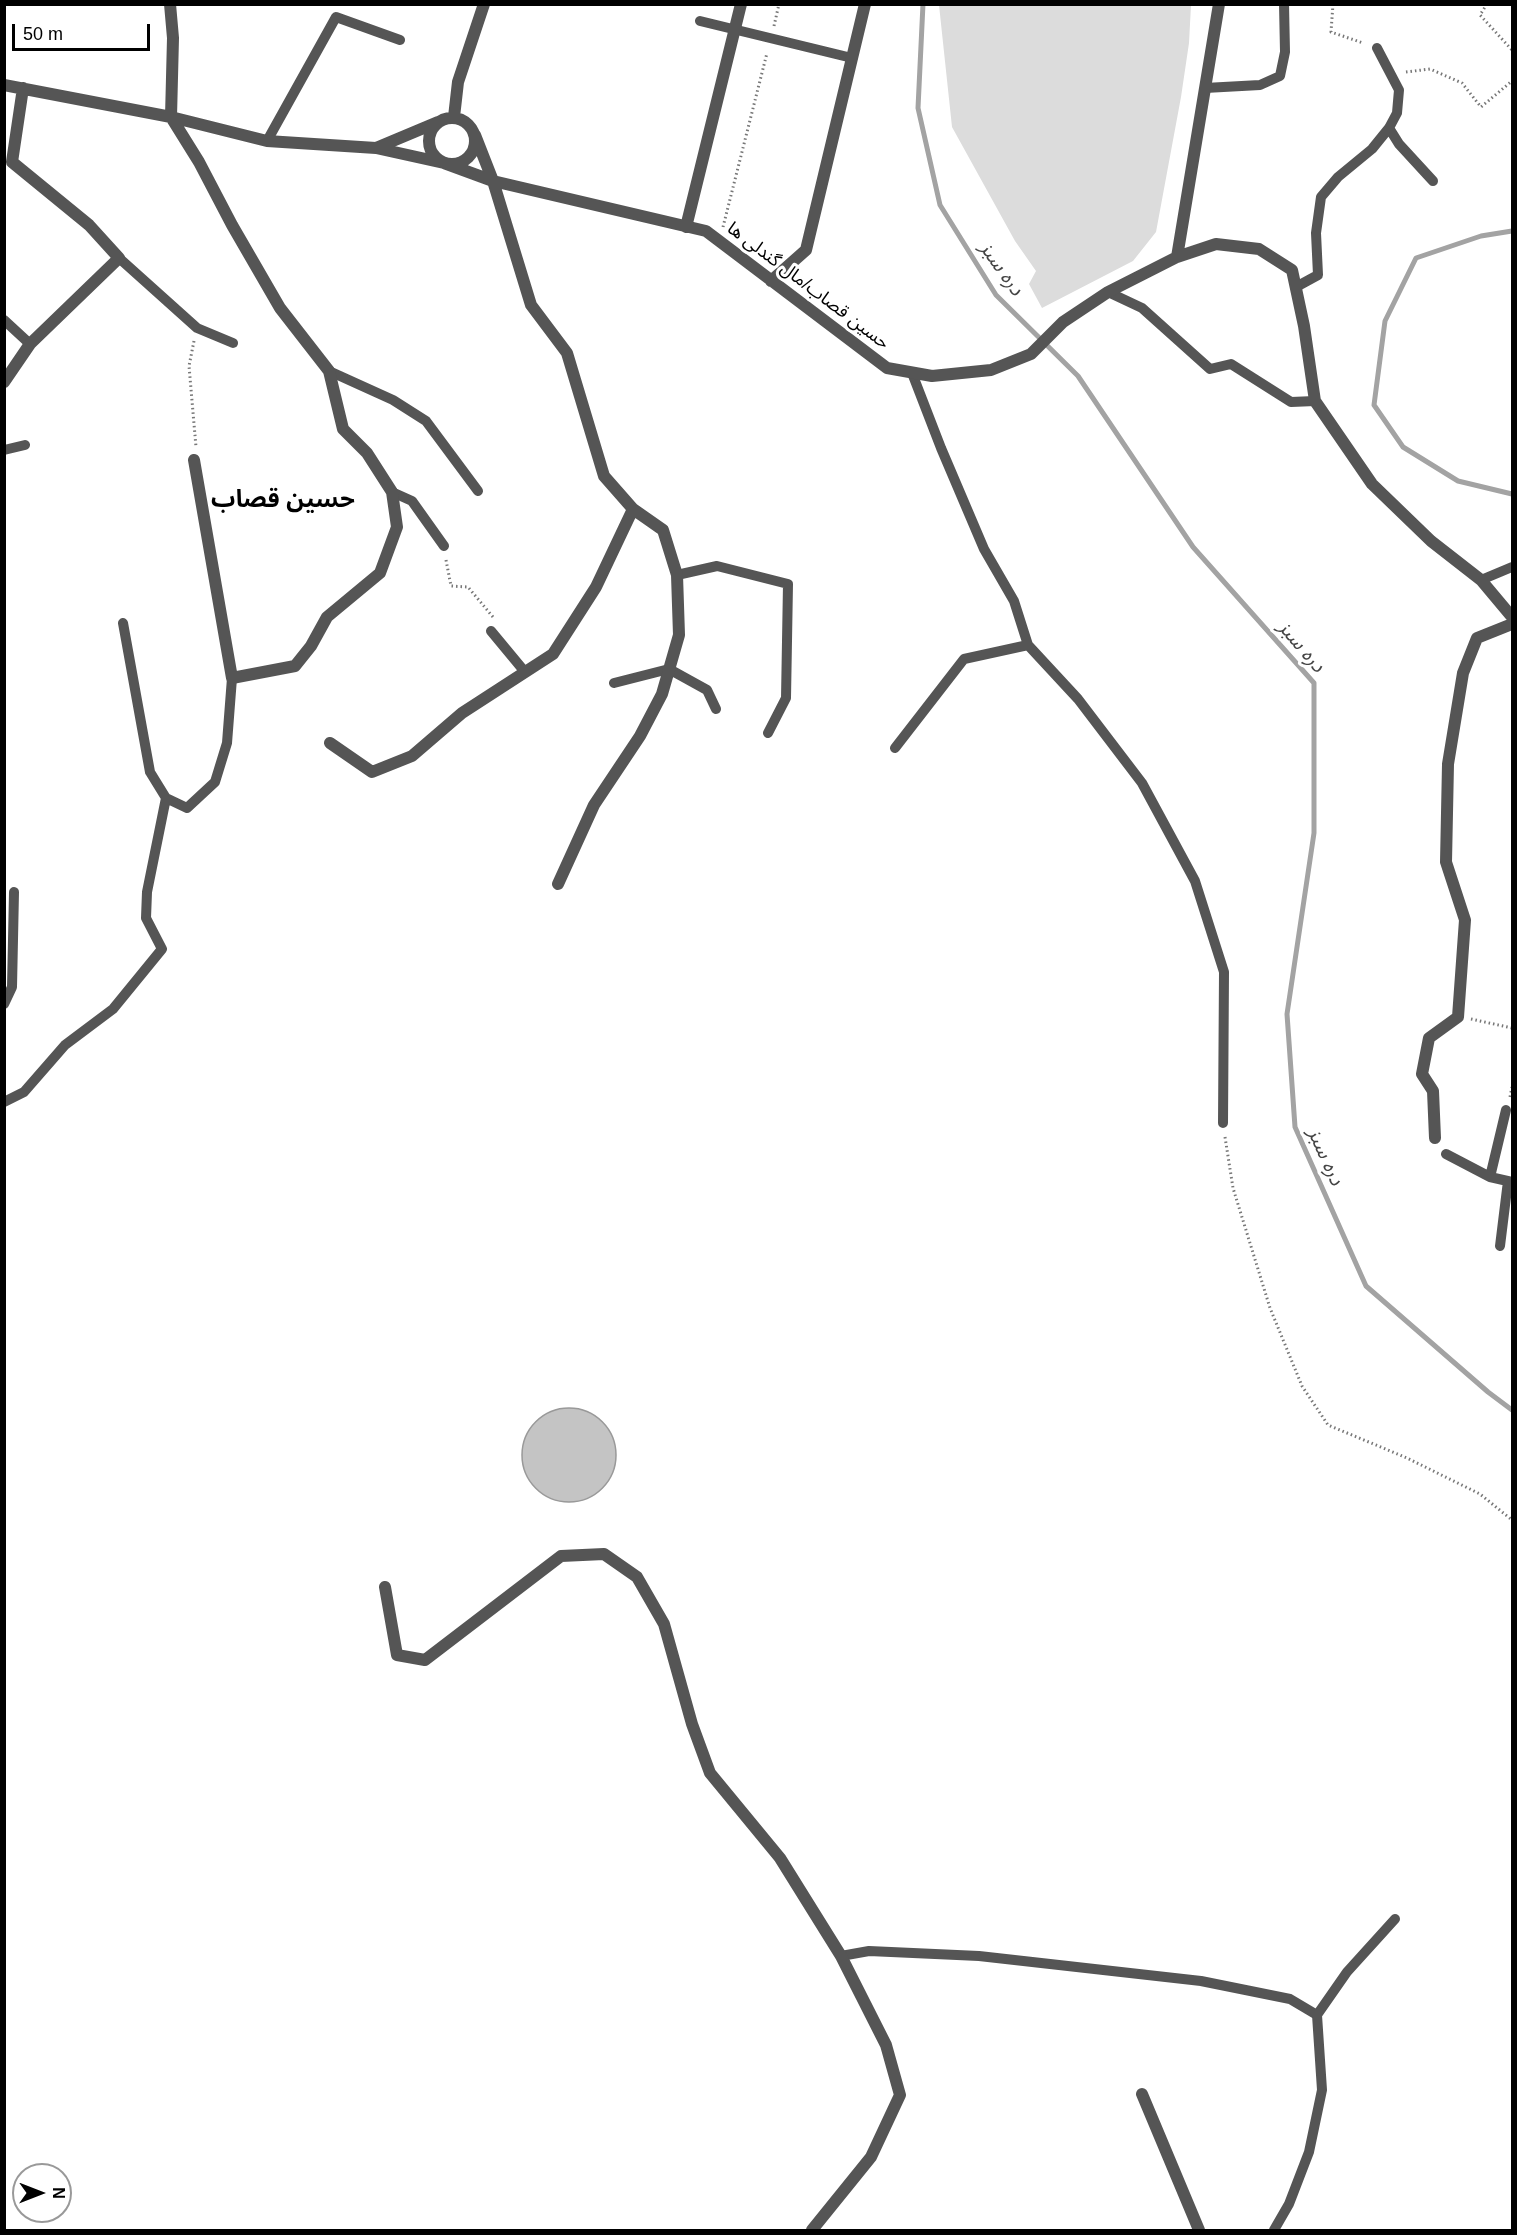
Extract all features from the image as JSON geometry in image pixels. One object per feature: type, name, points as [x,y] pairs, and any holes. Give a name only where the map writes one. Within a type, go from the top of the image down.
[{"type":"street","points":[[170,4],[171,117],[199,162],[280,308],[329,371],[343,429],[367,453],[392,492],[397,527],[380,573],[327,617],[311,646],[295,666],[232,678],[194,460]]},
{"type":"street","points":[[454,117],[458,82],[484,4]]},
{"type":"street","points":[[686,227],[741,4]]},
{"type":"street","points":[[771,281],[806,250],[865,4]]},
{"type":"street","points":[[1177,257],[1219,4]]},
{"type":"street","name":"حسین قصاب/مال گندلی ها","points":[[4,85],[171,117],[267,141],[376,148],[444,163],[494,181],[706,231],[887,368],[912,373],[932,376],[991,370],[1031,354],[1063,322],[1108,292]]},
{"type":"street","points":[[4,382],[30,344],[119,258],[89,225],[12,162],[23,88]]},
{"type":"street","points":[[376,148],[440,121],[454,117],[467,122],[475,135],[494,181],[531,304],[567,353],[604,476],[633,508],[663,530],[677,575],[679,635],[662,693],[639,736],[594,805],[558,884]]},
{"type":"street","points":[[440,121],[431,132],[430,147],[444,163],[459,163],[471,155],[475,135]]},
{"type":"street","points":[[1108,292],[1177,257],[1216,244],[1259,249],[1292,270],[1315,401],[1372,484],[1431,541],[1481,580],[1512,617]]},
{"type":"street","points":[[330,743],[372,772],[412,756],[462,712],[553,654],[596,588],[633,508]]},
{"type":"street","points":[[1435,1138],[1433,1090],[1422,1074],[1429,1038],[1458,1017],[1465,920],[1446,862],[1448,764],[1463,673],[1477,638],[1512,624]]},
{"type":"street","points":[[385,1587],[398,1655],[425,1660],[561,1556],[604,1554],[637,1577],[664,1624],[692,1724],[710,1773],[780,1858],[841,1956],[886,2045],[900,2095],[871,2157],[812,2230]]},
{"type":"street","points":[[1142,2094],[1199,2230]]},
{"type":"lane","points":[[1205,88],[1260,85],[1280,76],[1285,52],[1284,4]]},
{"type":"lane","points":[[267,141],[336,17],[400,40]]},
{"type":"lane","points":[[700,21],[852,58]]},
{"type":"lane","points":[[1296,287],[1318,275],[1316,233],[1321,197],[1338,177],[1372,149],[1389,128],[1397,113],[1399,90],[1377,48]]},
{"type":"lane","points":[[1389,128],[1399,144],[1433,181]]},
{"type":"lane","points":[[119,258],[197,328],[233,343]]},
{"type":"lane","points":[[1108,292],[1142,308],[1210,369],[1231,364],[1292,402],[1315,401]]},
{"type":"lane","points":[[4,320],[30,344]]},
{"type":"lane","points":[[329,371],[393,400],[426,421],[478,491]]},
{"type":"lane","points":[[912,373],[984,549],[1014,601],[1028,645],[1078,699],[1142,783],[1195,881],[1224,972],[1223,1123]]},
{"type":"lane","points":[[4,450],[26,445]]},
{"type":"lane","points":[[392,492],[412,501],[444,546]]},
{"type":"lane","points":[[677,575],[717,566],[788,584],[786,698],[768,733]]},
{"type":"lane","points":[[1481,580],[1512,567]]},
{"type":"lane","points":[[123,623],[150,772],[166,798],[188,808],[215,782],[227,743],[232,678]]},
{"type":"lane","points":[[491,631],[525,672]]},
{"type":"lane","points":[[895,748],[964,659],[1028,645]]},
{"type":"lane","points":[[614,683],[669,669],[707,690],[716,709]]},
{"type":"lane","points":[[4,1102],[24,1092],[65,1045],[113,1009],[162,949],[146,918],[146,900],[166,798]]},
{"type":"lane","points":[[4,1004],[12,987],[14,892]]},
{"type":"lane","points":[[1490,1176],[1506,1110]]},
{"type":"lane","points":[[1446,1154],[1490,1176],[1510,1182],[1500,1246]]},
{"type":"lane","points":[[1274,2230],[1289,2204],[1309,2152],[1322,2090],[1317,2015],[1347,1972],[1395,1919]]},
{"type":"lane","points":[[841,1956],[869,1951],[979,1956],[1201,1981],[1290,1999],[1317,2015]]},
{"type":"path","points":[[720,242],[779,4]]},
{"type":"path","points":[[1334,4],[1332,32],[1377,48]]},
{"type":"path","points":[[1487,4],[1480,15],[1512,50]]},
{"type":"path","points":[[1391,74],[1430,69],[1462,83],[1481,106],[1512,81]]},
{"type":"path","points":[[194,460],[197,442],[189,366],[197,328]]},
{"type":"path","points":[[444,546],[451,586],[468,587],[497,623],[491,631]]},
{"type":"path","points":[[1458,1017],[1512,1028]]},
{"type":"path","points":[[1223,1123],[1233,1188],[1270,1308],[1302,1386],[1328,1425],[1407,1458],[1480,1494],[1512,1520]]},
{"type":"shaded area","points":[[939,5],[1191,5],[1189,43],[1181,97],[1156,232],[1133,261],[1042,308],[1029,284],[1036,271],[1015,241],[952,127]]},
{"type":"building","points":[[569,1408],[587,1412],[602,1422],[612,1437],[616,1455],[612,1473],[602,1488],[587,1498],[569,1502],[551,1498],[536,1488],[526,1473],[522,1455],[526,1437],[536,1422],[551,1412]]},
{"type":"waterway","name":"دره سبز","points":[[923,4],[918,108],[940,205],[996,295],[1078,376],[1193,547],[1314,683],[1314,833],[1287,1014],[1295,1127],[1366,1286],[1488,1392],[1512,1410]]},
{"type":"waterway","points":[[1512,231],[1481,236],[1416,258],[1385,321],[1374,405],[1403,447],[1458,481],[1512,494]]},
{"type":"district","name":"حسین قصاب","points":[[283,500]]}]
